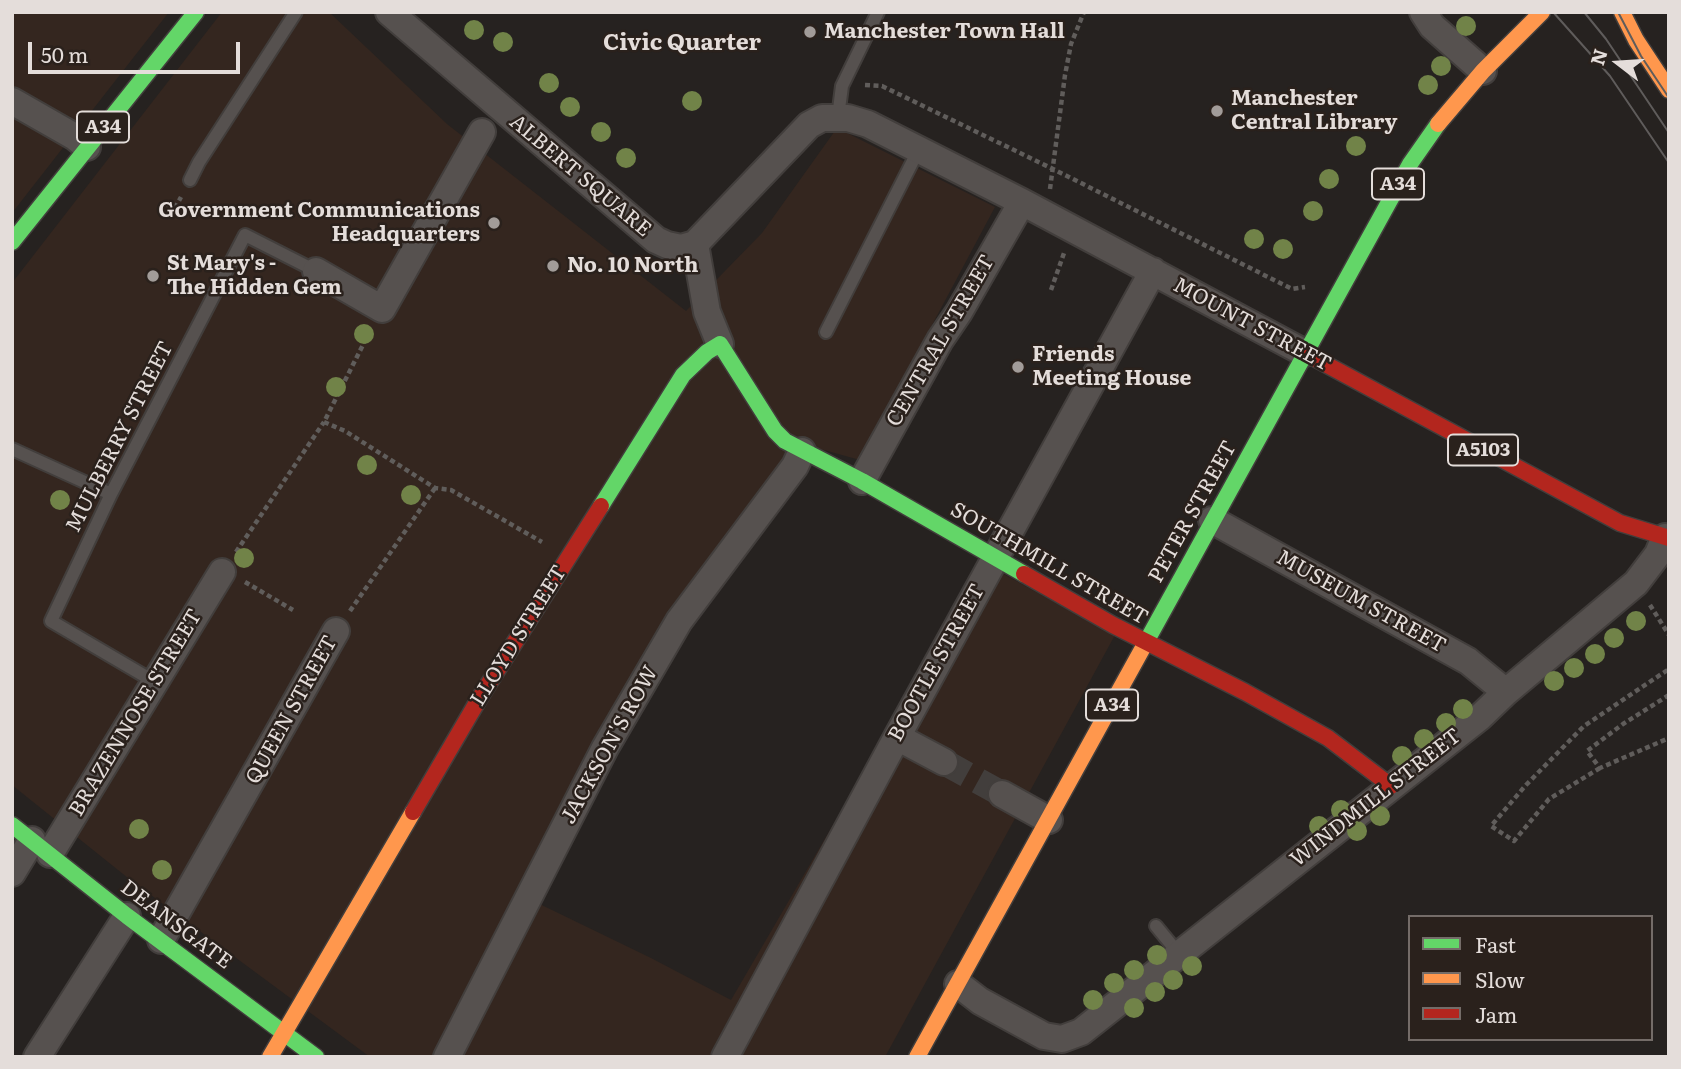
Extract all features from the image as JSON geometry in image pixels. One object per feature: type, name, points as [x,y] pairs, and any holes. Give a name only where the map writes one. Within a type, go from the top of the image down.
[{"type":"main road","name":"A34","points":[[12,242],[196,12]]},
{"type":"main road","name":"PETER STREET","points":[[917,1057],[1410,164],[1443,117],[1483,71],[1542,12]]},
{"type":"main road","points":[[1622,12],[1636,40],[1669,90]]},
{"type":"main road","name":"SOUTHMILL STREET","points":[[720,344],[775,431],[785,441],[862,481],[1146,643],[1245,692],[1328,738],[1391,786]]},
{"type":"main road","name":"LLOYD STREET","points":[[270,1057],[472,710],[668,398],[683,375],[707,352],[720,344]]},
{"type":"main road","name":"MOUNT STREET","points":[[1305,353],[1620,523],[1668,534]]},
{"type":"main road","name":"DEANSGATE","points":[[32,840],[127,916],[316,1057]]},
{"type":"street","name":"ALBERT SQUARE","points":[[388,12],[656,240],[681,248],[695,244]]},
{"type":"street","points":[[1423,12],[1432,26],[1483,71]]},
{"type":"street","points":[[12,101],[75,137],[87,147]]},
{"type":"street","points":[[720,344],[708,312],[695,244],[799,134],[822,118],[838,117]]},
{"type":"street","name":"MOUNT STREET","points":[[838,117],[868,124],[1305,353]]},
{"type":"street","points":[[316,271],[382,309],[482,132]]},
{"type":"street","name":"CENTRAL STREET","points":[[862,481],[940,340],[1032,208]]},
{"type":"street","name":"BOOTLE STREET","points":[[734,1054],[897,737],[1153,271]]},
{"type":"street","name":"JACKSON'S ROW","points":[[447,1057],[605,748],[672,633],[703,587],[795,466],[802,451]]},
{"type":"street","name":"MUSEUM STREET","points":[[1212,520],[1468,661],[1506,692]]},
{"type":"street","name":"WINDMILL STREET","points":[[1066,1048],[1089,1026],[1179,954],[1480,717],[1636,583],[1653,562],[1668,534]]},
{"type":"street","name":"BRAZENNOSE STREET","points":[[12,873],[32,840],[155,682],[222,572]]},
{"type":"street","name":"QUEEN STREET","points":[[161,940],[336,631]]},
{"type":"street","points":[[897,737],[944,762]]},
{"type":"street","points":[[1002,794],[1049,820]]},
{"type":"street","points":[[37,1057],[127,916]]},
{"type":"street","points":[[958,984],[980,1001],[1066,1048]]},
{"type":"lane","points":[[190,180],[296,12]]},
{"type":"lane","points":[[838,117],[842,86],[878,12]]},
{"type":"lane","points":[[826,332],[918,151]]},
{"type":"lane","name":"MULBERRY STREET","points":[[155,682],[51,621],[111,495],[245,235],[316,271]]},
{"type":"lane","points":[[12,449],[111,495]]},
{"type":"lane","points":[[1156,926],[1179,954]]},
{"type":"path","points":[[1032,208],[1048,202],[1069,54],[1084,12]]},
{"type":"path","points":[[865,85],[882,86],[1292,289],[1309,286]]},
{"type":"path","points":[[1051,290],[1063,255],[1076,231]]},
{"type":"path","points":[[293,610],[233,574],[222,572],[324,422],[382,309]]},
{"type":"path","points":[[324,422],[345,431],[435,488],[451,490],[533,537]]},
{"type":"path","name":"QUEEN STREET","points":[[336,631],[435,488]]},
{"type":"path","points":[[1636,583],[1669,635]]},
{"type":"path","points":[[1669,669],[1584,726],[1526,785],[1491,826],[1514,841],[1549,799],[1600,768],[1669,738]]},
{"type":"path","points":[[1600,768],[1587,751],[1669,695]]},
{"type":"shaded area","points":[[12,12],[169,12],[12,213]]},
{"type":"shaded area","points":[[222,12],[329,12],[447,124],[686,311],[762,233],[837,128],[995,207],[860,460],[795,442],[521,895],[731,1000],[985,564],[1115,635],[885,1057],[370,1057],[128,878],[12,785],[12,283]]},
{"type":"tunnel","points":[[944,762],[1002,794]]},
{"type":"tram line","points":[[1553,12],[1610,76],[1669,163]]},
{"type":"tram line","points":[[1584,12],[1606,39],[1669,133]]},
{"type":"tram line","points":[[1618,12],[1641,56],[1669,98]]},
{"type":"traffic: fast","points":[[12,242],[196,12]]},
{"type":"traffic: fast","points":[[1145,644],[1410,164],[1438,124]]},
{"type":"traffic: fast","points":[[601,506],[683,375],[707,352],[720,344],[775,431],[785,441],[862,481],[1024,574]]},
{"type":"traffic: fast","points":[[12,825],[127,916],[316,1057]]},
{"type":"traffic: slow","points":[[1438,124],[1483,71],[1542,12]]},
{"type":"traffic: slow","points":[[1622,12],[1636,40],[1669,90]]},
{"type":"traffic: slow","points":[[917,1057],[1145,644]]},
{"type":"traffic: slow","points":[[270,1057],[413,812]]},
{"type":"traffic: jam","points":[[1305,353],[1620,523],[1669,538]]},
{"type":"traffic: jam","points":[[413,812],[479,699],[601,506]]},
{"type":"traffic: jam","points":[[1024,574],[1113,625],[1245,692],[1328,738],[1391,786]]},
{"type":"place","name":"Manchester Town Hall","points":[[810,32]]},
{"type":"place","name":"Manchester Central Library","points":[[1217,111]]},
{"type":"place","name":"Government Communications Headquarters","points":[[494,223]]},
{"type":"place","name":"No. 10 North","points":[[553,266]]},
{"type":"place","name":"St Mary's - The Hidden Gem","points":[[153,276]]},
{"type":"place","name":"Friends Meeting House","points":[[1018,367]]},
{"type":"district","name":"Civic Quarter","points":[[682,43]]}]
